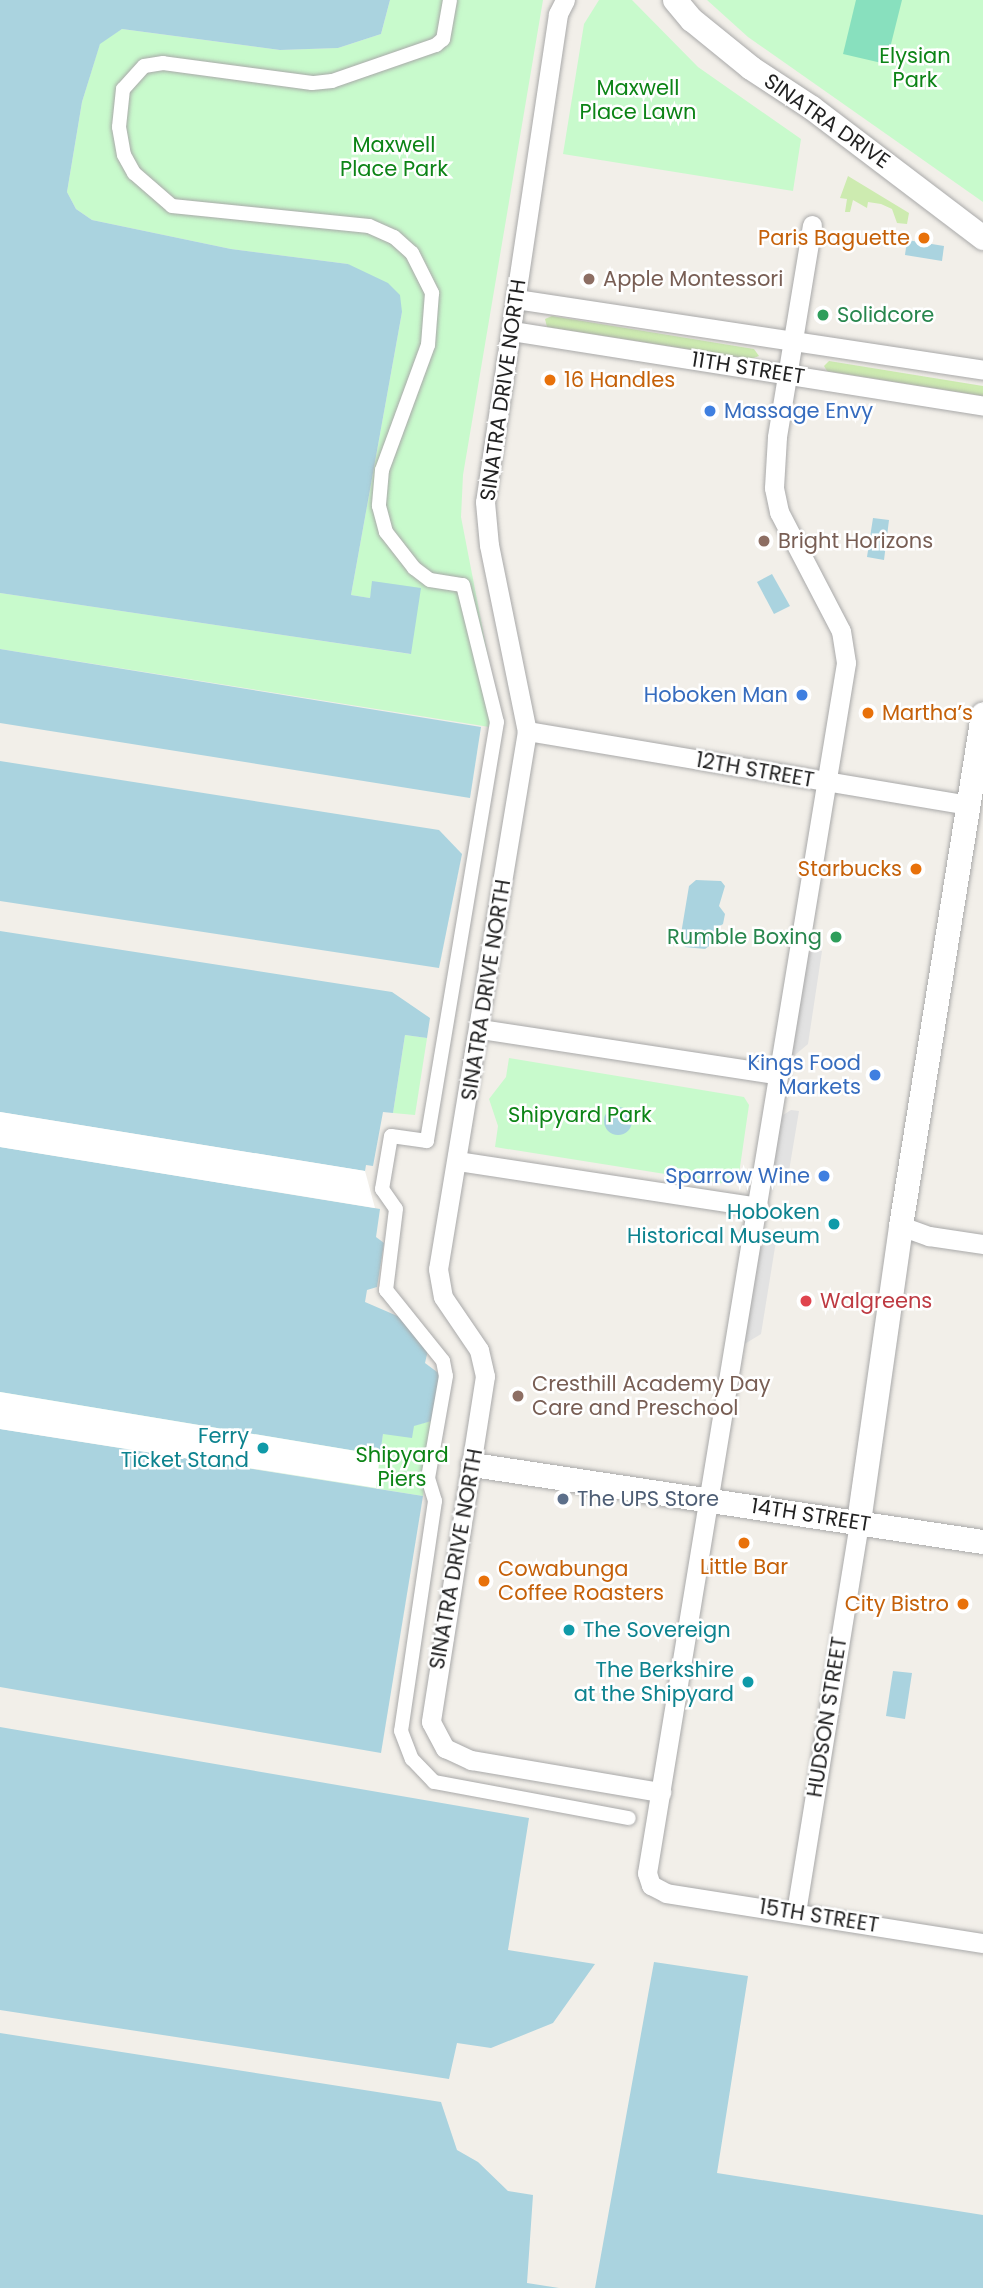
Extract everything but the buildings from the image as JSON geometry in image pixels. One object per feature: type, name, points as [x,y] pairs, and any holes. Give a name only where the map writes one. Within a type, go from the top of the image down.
[{"type":"street","points":[[450,0],[443,39],[436,45],[332,81],[312,83],[163,63],[144,66],[127,79],[123,89],[119,127],[124,155],[134,173],[172,206],[369,226],[394,237],[420,262],[432,293],[428,345],[382,470],[379,506],[386,532],[414,568],[430,579],[470,584],[496,722],[427,1141],[391,1136],[382,1189],[397,1209],[386,1290],[443,1362],[446,1377],[428,1478],[435,1501],[401,1731],[412,1759],[434,1782],[629,1818]]},
{"type":"street","name":"SINATRA DRIVE NORTH","points":[[565,0],[558,14],[485,517],[527,731],[481,1029],[438,1269],[443,1297],[479,1350],[485,1368],[473,1465],[432,1702],[431,1722],[439,1741],[471,1760],[661,1792]]},
{"type":"street","name":"SINATRA DRIVE","points":[[675,0],[692,20],[751,68],[812,108],[983,238]]},
{"type":"street","points":[[661,1792],[758,1207],[776,1074],[846,663],[841,631],[779,512],[774,488],[788,374],[812,225]]},
{"type":"street","name":"11TH STREET","points":[[516,299],[983,370]]},
{"type":"street","name":"11TH STREET","points":[[512,331],[983,406]]},
{"type":"street","points":[[859,1522],[901,1226],[976,806],[983,715]]},
{"type":"street","name":"12TH STREET","points":[[527,731],[976,806]]},
{"type":"street","points":[[481,1029],[776,1074]]},
{"type":"street","points":[[458,1161],[758,1207]]},
{"type":"street","points":[[901,1226],[929,1236],[983,1244]]},
{"type":"street","name":"14TH STREET","points":[[473,1465],[711,1498],[983,1542]]},
{"type":"street","name":"HUDSON STREET","points":[[796,1912],[859,1522]]},
{"type":"street","name":"15TH STREET","points":[[661,1792],[647,1873],[656,1889],[983,1943]]},
{"type":"green space","name":"Maxwell Place Park","points":[[390,0],[543,0],[463,475],[461,517],[502,729],[0,649],[0,593],[410,654],[373,581],[370,598],[351,595],[402,312],[348,264],[231,249],[92,220],[76,209],[67,192],[82,102],[100,43],[122,29],[280,50],[338,48],[381,34]]},
{"type":"green space","name":"Maxwell Place Lawn","points":[[599,0],[632,0],[698,67],[801,139],[793,191],[563,154],[584,24]]},
{"type":"green space","name":"Elysian Park","points":[[707,0],[983,0],[983,202],[748,37]]},
{"type":"green space","points":[[856,0],[902,0],[886,64],[843,54]]},
{"type":"green space","points":[[848,176],[909,213],[907,224],[897,223],[892,209],[881,204],[868,202],[867,208],[853,200],[850,212],[845,212],[847,199],[840,198]]},
{"type":"green space","points":[[552,316],[754,349],[759,356],[751,359],[547,327],[545,319]]},
{"type":"green space","points":[[829,361],[983,386],[983,396],[827,371],[824,366]]},
{"type":"green space","points":[[405,1035],[427,1038],[415,1115],[393,1113]]},
{"type":"green space","name":"Shipyard Park","points":[[509,1058],[744,1097],[749,1105],[739,1174],[728,1184],[495,1147],[498,1126],[489,1099],[506,1077]]},
{"type":"green space","name":"Shipyard Piers","points":[[0,1392],[380,1455],[383,1433],[435,1420],[423,1496],[0,1428]]},
{"type":"shaded area","points":[[815,950],[822,951],[808,1044],[789,1060],[805,955]]},
{"type":"shaded area","points":[[791,1110],[799,1111],[789,1171],[769,1184],[780,1117]]},
{"type":"shaded area","points":[[772,1240],[776,1241],[761,1334],[743,1345],[757,1250]]},
{"type":"water","points":[[0,0],[390,0],[381,34],[338,48],[280,50],[122,29],[100,44],[82,102],[67,192],[76,209],[92,220],[231,249],[348,264],[388,283],[400,295],[402,312],[351,595],[370,598],[372,581],[421,588],[411,654],[0,593]]},
{"type":"water","points":[[907,240],[944,246],[942,261],[905,255]]},
{"type":"water","points":[[873,518],[889,520],[884,560],[867,557]]},
{"type":"water","points":[[772,574],[790,606],[774,614],[757,582]]},
{"type":"water","points":[[0,649],[481,727],[470,798],[0,723]]},
{"type":"water","points":[[0,761],[439,830],[462,854],[439,968],[0,901]]},
{"type":"water","points":[[696,880],[721,881],[725,886],[719,906],[725,914],[723,924],[715,929],[712,944],[705,949],[685,947],[680,940],[689,886]]},
{"type":"water","points":[[0,931],[392,992],[430,1018],[427,1038],[405,1035],[393,1113],[383,1112],[373,1166],[366,1165],[365,1171],[0,1112]]},
{"type":"water","points":[[618,1107],[628,1111],[632,1121],[628,1131],[618,1135],[608,1131],[604,1121],[608,1111]]},
{"type":"water","points":[[0,1147],[380,1209],[376,1237],[384,1243],[377,1287],[367,1290],[365,1302],[402,1318],[428,1350],[425,1363],[441,1375],[435,1420],[414,1426],[412,1438],[383,1434],[380,1455],[0,1392]]},
{"type":"water","points":[[0,1429],[423,1496],[381,1753],[0,1687]]},
{"type":"water","points":[[893,1671],[912,1673],[905,1719],[886,1716]]},
{"type":"water","points":[[0,1727],[529,1818],[508,1950],[595,1964],[553,2023],[491,2048],[457,2043],[449,2079],[0,2010]]},
{"type":"water","points":[[654,1962],[748,1976],[717,2173],[983,2215],[983,2288],[595,2288]]},
{"type":"water","points":[[0,2033],[441,2102],[457,2150],[478,2162],[508,2191],[533,2195],[527,2283],[559,2288],[0,2288]]},
{"type":"pier","points":[[0,1112],[365,1171],[375,1208],[0,1147]]},
{"type":"pier","name":"Shipyard Piers","points":[[0,1392],[380,1455],[376,1488],[0,1429]]},
{"type":"place","name":"Paris Baguette","points":[[924,238]]},
{"type":"place","name":"Apple Montessori","points":[[589,279]]},
{"type":"place","name":"Solidcore","points":[[823,315]]},
{"type":"place","name":"16 Handles","points":[[550,380]]},
{"type":"place","name":"Massage Envy","points":[[710,411]]},
{"type":"place","name":"Bright Horizons","points":[[764,541]]},
{"type":"place","name":"Hoboken Man","points":[[802,695]]},
{"type":"place","name":"Martha’s","points":[[868,713]]},
{"type":"place","name":"Starbucks","points":[[916,869]]},
{"type":"place","name":"Rumble Boxing","points":[[836,937]]},
{"type":"place","name":"Kings Food Markets","points":[[875,1075]]},
{"type":"place","name":"Sparrow Wine","points":[[824,1176]]},
{"type":"place","name":"Hoboken Historical Museum","points":[[834,1224]]},
{"type":"place","name":"Walgreens","points":[[806,1301]]},
{"type":"place","name":"Cresthill Academy Day Care and Preschool","points":[[518,1396]]},
{"type":"place","name":"Ferry Ticket Stand","points":[[263,1448]]},
{"type":"place","name":"The UPS Store","points":[[563,1499]]},
{"type":"place","name":"Little Bar","points":[[744,1543]]},
{"type":"place","name":"Cowabunga Coffee Roasters","points":[[484,1581]]},
{"type":"place","name":"City Bistro","points":[[963,1604]]},
{"type":"place","name":"The Sovereign","points":[[569,1630]]},
{"type":"place","name":"The Berkshire at the Shipyard","points":[[748,1682]]}]
